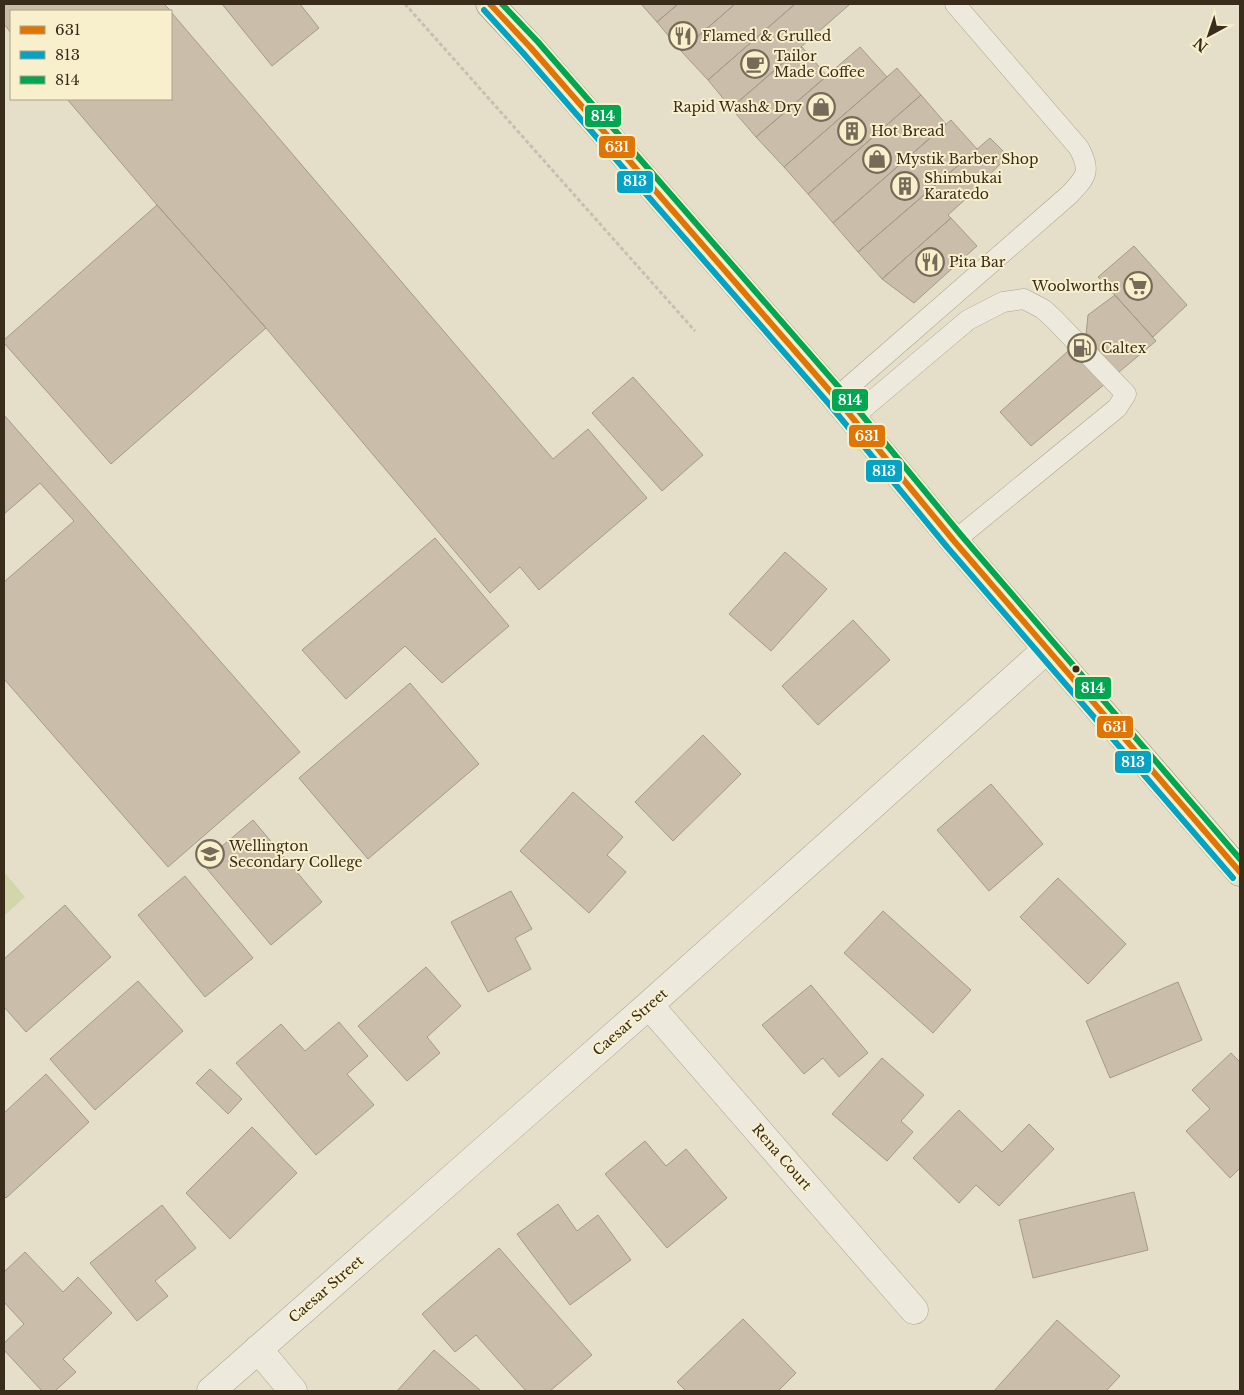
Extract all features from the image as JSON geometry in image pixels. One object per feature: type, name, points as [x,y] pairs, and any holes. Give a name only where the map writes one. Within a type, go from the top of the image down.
[{"type":"main road","points":[[490,4],[538,55],[844,408],[954,541],[1240,872]]},
{"type":"street","name":"Caesar Street","points":[[211,1391],[649,1005],[1047,649]]},
{"type":"street","name":"Rena Court","points":[[649,1005],[914,1310]]},
{"type":"street","points":[[258,1349],[294,1391]]},
{"type":"lane","points":[[844,408],[1070,195],[1081,183],[1086,173],[1086,162],[1079,148],[955,4]]},
{"type":"lane","points":[[844,408],[968,320],[1003,302],[1024,299],[1043,309],[1054,319],[1126,394],[1117,408],[954,541]]},
{"type":"path","points":[[405,4],[695,331]]},
{"type":"green space","points":[[4,872],[25,897],[4,916]]},
{"type":"building","points":[[4,4],[164,4],[170,10],[10,10],[10,32],[4,24]]},
{"type":"building","points":[[222,4],[300,4],[319,28],[272,66]]},
{"type":"building","points":[[641,4],[678,4],[657,22]]},
{"type":"building","name":"Flamed & Grulled","points":[[678,4],[735,4],[681,51],[657,22]]},
{"type":"building","points":[[735,4],[795,4],[708,80],[681,51]]},
{"type":"building","name":"Tailor Made Coffee","points":[[795,4],[849,5],[731,108],[708,80]]},
{"type":"building","points":[[172,13],[553,459],[588,429],[647,498],[539,590],[520,567],[490,593],[266,328],[157,205],[68,100],[172,100]]},
{"type":"building","points":[[802,47],[827,76],[756,137],[731,108]]},
{"type":"building","name":"Rapid Wash& Dry","points":[[860,47],[887,77],[784,167],[756,137]]},
{"type":"building","name":"Hot Bread","points":[[897,68],[921,95],[808,194],[784,167]]},
{"type":"building","name":"Mystik Barber Shop","points":[[921,95],[946,124],[833,223],[808,194]]},
{"type":"building","name":"Shimbukai Karatedo","points":[[951,120],[977,149],[858,252],[833,223]]},
{"type":"building","points":[[990,138],[1008,156],[948,215],[951,218],[882,279],[858,252]]},
{"type":"building","points":[[157,205],[266,328],[111,464],[4,343],[4,340]]},
{"type":"building","name":"Pita Bar","points":[[951,218],[977,246],[914,303],[882,279]]},
{"type":"building","name":"Woolworths","points":[[1134,246],[1187,305],[1153,337],[1098,277]]},
{"type":"building","points":[[1115,295],[1156,341],[1031,446],[1000,412],[1086,335],[1088,315]]},
{"type":"building","points":[[633,377],[703,455],[662,491],[592,413]]},
{"type":"building","points":[[4,415],[300,752],[168,867],[4,679],[4,582],[74,521],[40,483],[4,514]]},
{"type":"building","points":[[435,538],[509,626],[442,683],[405,646],[346,699],[302,650]]},
{"type":"building","points":[[785,552],[827,589],[771,651],[729,614]]},
{"type":"building","points":[[853,620],[890,660],[818,725],[782,686]]},
{"type":"building","points":[[410,683],[479,764],[368,859],[299,778]]},
{"type":"building","points":[[703,735],[741,774],[673,841],[635,802]]},
{"type":"building","points":[[991,784],[1043,844],[989,891],[937,830]]},
{"type":"building","points":[[573,792],[623,837],[607,855],[626,872],[589,913],[520,851]]},
{"type":"building","points":[[253,820],[322,902],[271,945],[202,863]]},
{"type":"building","points":[[185,876],[253,958],[205,997],[138,915]]},
{"type":"building","points":[[1058,878],[1126,944],[1088,984],[1020,917]]},
{"type":"building","points":[[511,891],[532,929],[515,938],[531,969],[488,992],[451,922]]},
{"type":"building","points":[[65,905],[111,957],[26,1032],[4,1007],[4,959]]},
{"type":"building","points":[[883,911],[971,990],[933,1033],[844,953]]},
{"type":"building","points":[[426,967],[461,1006],[427,1037],[440,1053],[407,1081],[358,1026]]},
{"type":"building","points":[[138,981],[183,1031],[95,1110],[50,1059]]},
{"type":"building","points":[[1178,982],[1202,1040],[1110,1078],[1086,1021]]},
{"type":"building","points":[[811,985],[868,1053],[839,1077],[823,1058],[804,1074],[762,1025]]},
{"type":"building","points":[[339,1022],[368,1056],[347,1074],[374,1105],[316,1155],[236,1063],[281,1024],[305,1051]]},
{"type":"building","points":[[1231,1053],[1240,1062],[1240,1168],[1230,1178],[1186,1131],[1210,1109],[1192,1090]]},
{"type":"building","points":[[882,1058],[924,1095],[901,1121],[913,1132],[887,1161],[832,1114]]},
{"type":"building","points":[[210,1069],[242,1099],[228,1114],[196,1083]]},
{"type":"building","points":[[46,1074],[89,1122],[6,1198],[4,1196],[4,1113]]},
{"type":"building","points":[[959,1110],[1002,1152],[1029,1124],[1054,1149],[999,1206],[976,1185],[959,1203],[913,1158]]},
{"type":"building","points":[[252,1127],[297,1173],[230,1239],[186,1193]]},
{"type":"building","points":[[645,1141],[666,1166],[686,1149],[727,1198],[667,1248],[605,1174]]},
{"type":"building","points":[[1134,1192],[1148,1250],[1033,1278],[1019,1220]]},
{"type":"building","points":[[558,1204],[577,1231],[598,1215],[631,1260],[570,1305],[517,1234]]},
{"type":"building","points":[[162,1205],[196,1248],[155,1281],[168,1296],[137,1321],[90,1263]]},
{"type":"building","points":[[499,1248],[592,1355],[550,1391],[526,1391],[476,1335],[455,1352],[422,1314]]},
{"type":"building","points":[[25,1252],[63,1292],[78,1277],[112,1313],[63,1359],[76,1372],[55,1391],[42,1391],[4,1350],[4,1343],[24,1324],[4,1302],[4,1272]]},
{"type":"building","points":[[743,1319],[796,1373],[778,1391],[686,1391],[677,1382]]},
{"type":"building","points":[[1057,1320],[1120,1376],[1106,1391],[994,1391]]},
{"type":"building","points":[[434,1350],[481,1391],[397,1391]]},
{"type":"transit line","name":"631","points":[[490,4],[531,48],[836,398],[954,541],[1240,872]]},
{"type":"transit line","name":"814","points":[[502,4],[538,42],[843,392],[961,535],[1240,859]]},
{"type":"transit line","name":"813","points":[[484,10],[829,404],[947,547],[1233,878]]},
{"type":"place","name":"Flamed & Grulled","points":[[683,36]]},
{"type":"place","name":"Tailor Made Coffee","points":[[755,64]]},
{"type":"place","name":"Rapid Wash& Dry","points":[[821,107]]},
{"type":"place","name":"Hot Bread","points":[[852,131]]},
{"type":"place","name":"Mystik Barber Shop","points":[[877,159]]},
{"type":"place","name":"Shimbukai Karatedo","points":[[905,186]]},
{"type":"place","name":"Pita Bar","points":[[930,262]]},
{"type":"place","name":"Woolworths","points":[[1138,286]]},
{"type":"place","name":"Caltex","points":[[1082,348]]},
{"type":"place","name":"Wellington Secondary College","points":[[210,854]]}]
